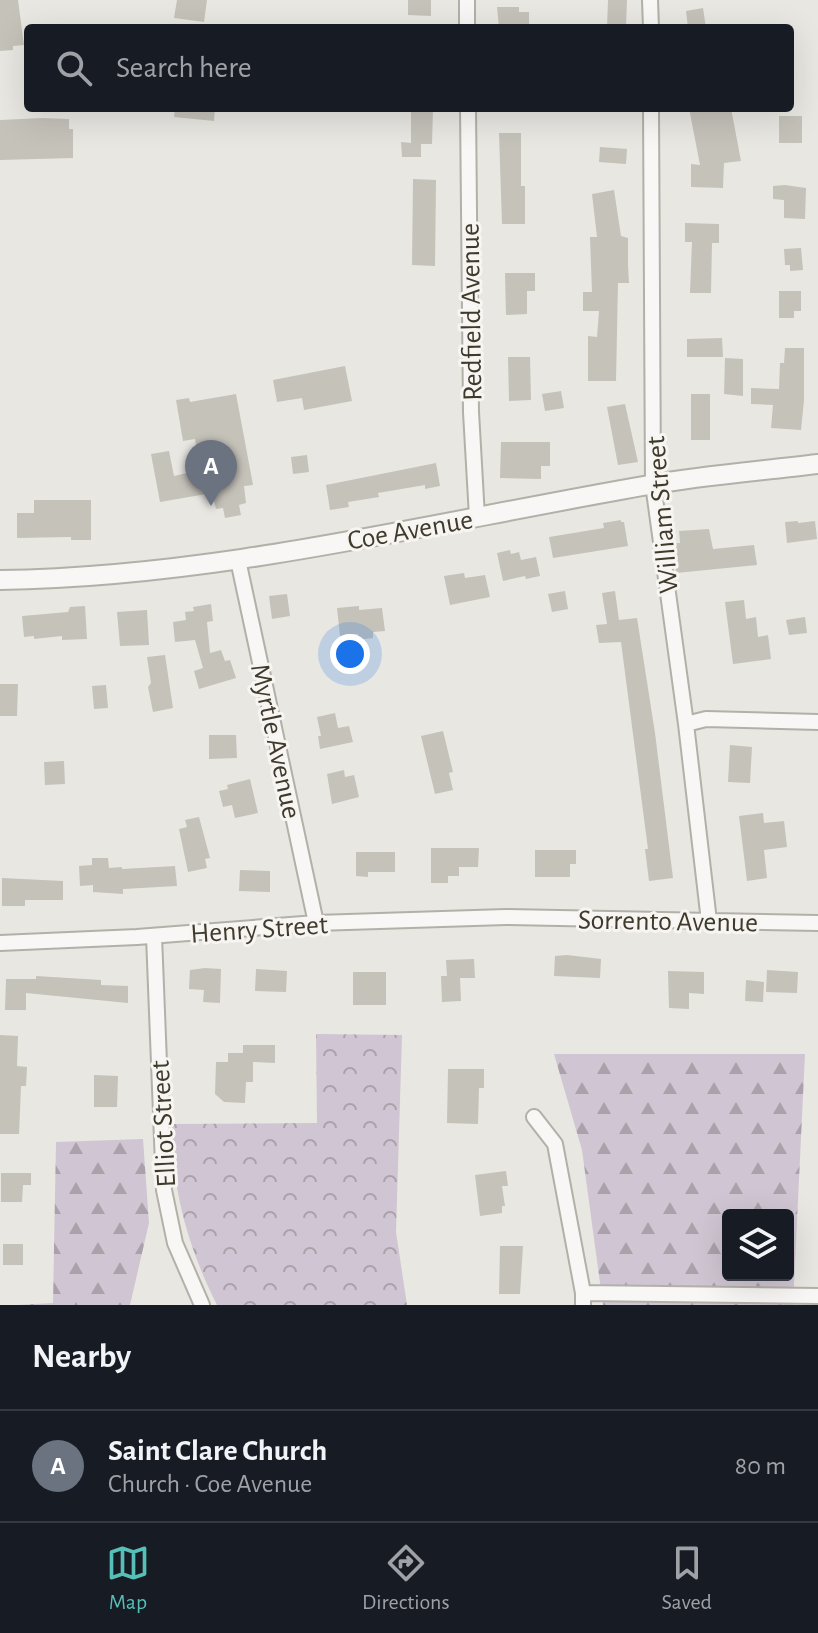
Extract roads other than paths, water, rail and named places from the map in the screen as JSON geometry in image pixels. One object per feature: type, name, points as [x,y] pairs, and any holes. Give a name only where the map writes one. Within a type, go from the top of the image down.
[{"type":"street","points":[[467,0],[467,24]]},
{"type":"street","points":[[650,0],[651,24]]},
{"type":"street","name":"Redfield Avenue","points":[[468,112],[471,412],[477,517]]},
{"type":"street","name":"William Street","points":[[651,112],[653,484],[709,921]]},
{"type":"street","name":"Coe Avenue","points":[[0,580],[69,579],[238,560],[653,484],[818,464]]},
{"type":"street","name":"Myrtle Avenue","points":[[238,560],[316,923]]},
{"type":"street","points":[[686,724],[706,719],[818,722]]},
{"type":"street","name":"Henry Street","points":[[0,943],[154,936],[316,923],[519,917]]},
{"type":"street","name":"Sorrento Avenue","points":[[519,917],[818,923]]},
{"type":"street","name":"Elliot Street","points":[[154,936],[164,1190],[175,1243],[202,1305]]},
{"type":"street","points":[[534,1117],[555,1144],[583,1299],[818,1296]]},
{"type":"place","name":"Saint Clare Church","points":[[211,506]]}]
